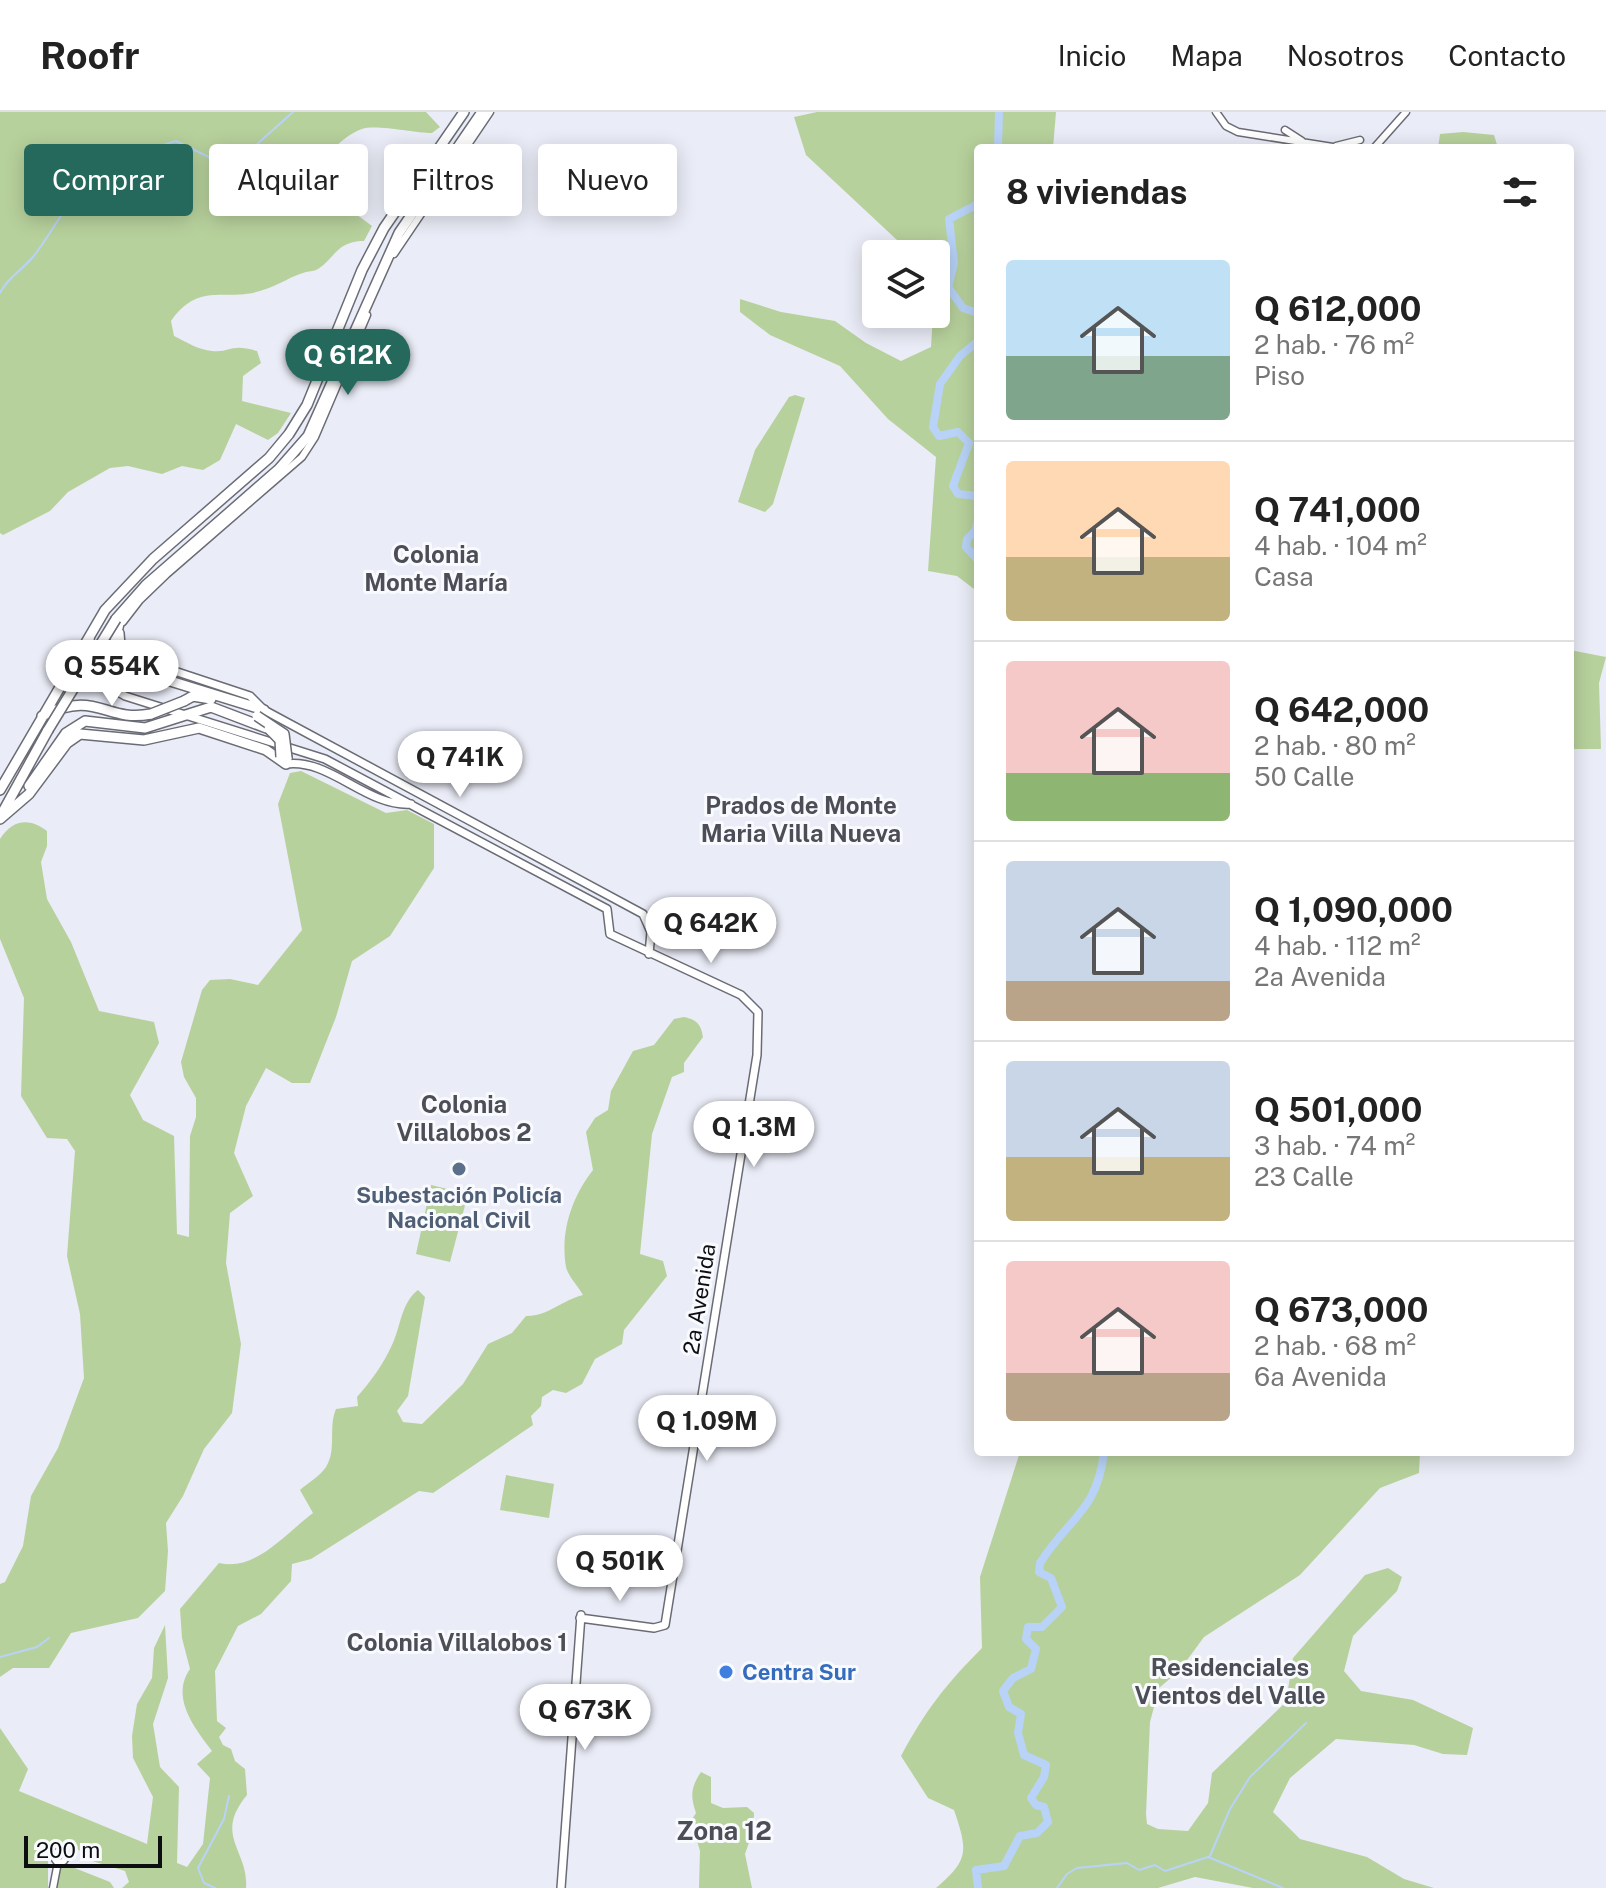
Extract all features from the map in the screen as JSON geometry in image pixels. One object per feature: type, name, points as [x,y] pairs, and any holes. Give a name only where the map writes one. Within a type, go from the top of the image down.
[{"type":"highway","points":[[0,790],[91,631],[121,590],[269,458],[289,434],[307,405],[362,270],[384,228],[464,112]]},
{"type":"highway","points":[[460,144],[482,112]]},
{"type":"highway","points":[[0,817],[48,730],[120,623],[162,570],[279,469],[308,436],[384,261],[411,216]]},
{"type":"highway","points":[[279,469],[292,467]]},
{"type":"highway","points":[[120,623],[115,648],[128,668],[245,705],[261,713],[284,734],[284,760]]},
{"type":"highway","points":[[186,676],[194,689]]},
{"type":"highway","points":[[42,716],[73,704],[92,704],[127,715],[151,714],[193,696],[224,698]]},
{"type":"highway","points":[[73,704],[74,714],[85,721]]},
{"type":"highway","points":[[0,817],[18,800],[66,733],[85,721],[99,720],[139,729],[204,708],[216,708],[269,729],[280,739],[284,760]]},
{"type":"highway","points":[[0,817],[29,794],[67,743],[80,734],[144,740],[199,728],[266,750],[284,760]]},
{"type":"main road","points":[[91,631],[91,668],[98,680],[125,696],[317,756],[607,909],[610,934],[649,954],[651,932],[643,914],[261,713],[250,696],[129,656],[121,646],[120,623]]},
{"type":"main road","points":[[284,760],[307,764],[390,805],[412,804]]},
{"type":"main road","name":"2a Avenida","points":[[560,1887],[580,1615],[648,1628],[664,1623],[760,1032],[759,1016],[747,999],[649,954]]},
{"type":"street","points":[[467,144],[490,112]]},
{"type":"street","points":[[1216,112],[1226,126],[1238,132],[1311,144]]},
{"type":"street","points":[[1378,144],[1406,112]]},
{"type":"street","points":[[1285,130],[1304,143]]},
{"type":"street","points":[[1344,144],[1360,140]]},
{"type":"street","points":[[120,623],[167,574],[292,467],[315,437],[391,259],[418,216]]},
{"type":"street","points":[[53,1888],[58,1862]]},
{"type":"green space","points":[[0,112],[426,112],[440,127],[432,133],[368,128],[353,133],[338,144],[209,144],[209,216],[359,216],[372,226],[364,241],[342,247],[317,270],[252,293],[204,296],[182,308],[171,321],[174,336],[197,347],[212,351],[241,348],[257,351],[261,363],[243,376],[242,401],[291,413],[278,433],[268,440],[236,424],[220,460],[203,470],[182,466],[162,474],[128,466],[110,468],[68,492],[50,511],[3,535],[0,533]]},
{"type":"green space","points":[[817,112],[1056,112],[1053,144],[974,144],[974,589],[957,576],[928,571],[936,457],[888,419],[840,366],[770,335],[740,312],[740,299],[781,312],[835,321],[866,343],[901,361],[931,347],[932,328],[950,328],[950,240],[897,240],[806,155],[794,117]]},
{"type":"green space","points":[[1463,132],[1494,135],[1497,144],[1439,144],[1440,134]]},
{"type":"green space","points":[[789,397],[805,398],[773,504],[765,512],[738,502],[755,450]]},
{"type":"green space","points":[[1574,651],[1606,657],[1599,683],[1601,749],[1574,749]]},
{"type":"green space","points":[[301,771],[386,813],[407,810],[434,824],[434,868],[390,936],[352,961],[336,1017],[310,1083],[292,1083],[266,1068],[246,1106],[234,1153],[253,1196],[230,1213],[226,1263],[241,1344],[232,1413],[204,1449],[183,1496],[166,1523],[168,1551],[165,1591],[138,1618],[71,1633],[49,1668],[13,1668],[0,1677],[0,1584],[5,1582],[23,1546],[31,1496],[58,1448],[84,1378],[80,1314],[67,1256],[75,1151],[67,1139],[47,1138],[21,1096],[24,998],[0,939],[0,839],[15,824],[27,822],[47,831],[47,846],[41,862],[47,899],[71,942],[99,1011],[154,1022],[159,1043],[130,1095],[143,1120],[174,1136],[177,1234],[189,1237],[190,1136],[196,1117],[196,1098],[184,1077],[181,1062],[202,990],[210,980],[230,979],[258,985],[302,930],[278,804],[290,773]]},
{"type":"green space","points":[[684,1017],[698,1023],[703,1037],[684,1063],[684,1072],[672,1077],[652,1134],[640,1254],[663,1261],[667,1276],[624,1330],[622,1344],[595,1359],[582,1384],[566,1393],[553,1390],[542,1397],[541,1406],[531,1416],[533,1425],[433,1493],[419,1491],[311,1559],[292,1564],[291,1581],[261,1614],[238,1626],[215,1671],[217,1721],[226,1728],[219,1737],[223,1745],[231,1749],[235,1761],[245,1769],[247,1795],[237,1809],[233,1832],[246,1875],[246,1888],[122,1888],[129,1882],[125,1871],[89,1860],[85,1853],[54,1839],[48,1851],[48,1888],[0,1888],[0,1728],[28,1769],[19,1791],[147,1844],[153,1797],[133,1758],[132,1736],[137,1704],[152,1678],[154,1648],[165,1625],[168,1678],[153,1724],[160,1767],[179,1787],[177,1863],[187,1867],[203,1844],[210,1778],[197,1764],[212,1751],[192,1723],[184,1702],[185,1680],[190,1669],[182,1638],[180,1609],[219,1563],[245,1562],[257,1557],[313,1513],[300,1490],[326,1467],[336,1409],[358,1406],[357,1397],[385,1359],[405,1308],[418,1290],[425,1297],[408,1396],[397,1411],[403,1422],[422,1424],[463,1384],[488,1344],[512,1333],[526,1316],[541,1314],[583,1295],[567,1270],[565,1240],[569,1215],[579,1191],[593,1170],[586,1132],[595,1118],[608,1110],[611,1091],[633,1051],[654,1045],[674,1019]]},
{"type":"green space","points":[[431,1185],[468,1194],[450,1262],[416,1254]]},
{"type":"green space","points":[[1019,1456],[1420,1456],[1419,1473],[1380,1488],[1300,1575],[1204,1637],[1179,1671],[1159,1688],[1150,1722],[1146,1814],[1147,1824],[1158,1829],[1188,1831],[1208,1803],[1212,1773],[1286,1702],[1293,1658],[1365,1575],[1388,1568],[1402,1577],[1397,1591],[1353,1636],[1344,1671],[1361,1691],[1413,1700],[1473,1728],[1467,1755],[1443,1754],[1414,1745],[1336,1739],[1290,1778],[1273,1812],[1300,1839],[1367,1857],[1404,1879],[1434,1888],[1253,1888],[1195,1877],[1158,1888],[936,1888],[960,1862],[962,1836],[954,1810],[928,1798],[901,1756],[937,1699],[982,1648],[980,1577]]},
{"type":"green space","points":[[506,1475],[554,1484],[549,1518],[500,1510]]},
{"type":"green space","points":[[701,1772],[711,1777],[711,1803],[723,1808],[747,1807],[754,1813],[753,1831],[745,1854],[752,1888],[699,1888],[700,1851],[691,1821],[696,1813],[693,1787]]},
{"type":"green space","points":[[67,1865],[110,1882],[114,1888],[56,1888],[58,1870]]},
{"type":"waterway","points":[[0,293],[33,257],[74,197],[94,178],[109,172],[150,186],[157,177],[157,152],[166,144],[176,141],[221,163],[246,154],[293,112]]},
{"type":"waterway","points":[[998,144],[999,112]]},
{"type":"waterway","points":[[974,206],[949,219],[954,263],[948,287],[963,308],[974,312]]},
{"type":"waterway","points":[[974,344],[960,356],[940,384],[933,427],[939,436],[958,432],[969,443],[953,486],[958,494],[974,496]]},
{"type":"waterway","points":[[974,532],[967,539],[966,547],[974,556]]},
{"type":"waterway","points":[[978,1888],[976,1870],[1004,1866],[1020,1836],[1037,1833],[1048,1822],[1044,1807],[1036,1805],[1031,1798],[1044,1777],[1046,1765],[1024,1755],[1018,1733],[1021,1714],[1009,1707],[1003,1691],[1013,1678],[1031,1669],[1036,1649],[1026,1639],[1028,1627],[1042,1627],[1062,1607],[1051,1578],[1039,1572],[1040,1563],[1088,1501],[1095,1488],[1103,1456]]},
{"type":"waterway","points":[[0,1657],[37,1647],[49,1638]]},
{"type":"waterway","points":[[1210,1856],[1230,1809],[1250,1777],[1306,1723]]},
{"type":"waterway","points":[[215,1888],[204,1883],[198,1868],[224,1819],[229,1796]]},
{"type":"waterway","points":[[1057,1888],[1067,1874],[1077,1868],[1127,1863],[1139,1870],[1155,1865],[1165,1871],[1208,1857],[1283,1888]]},
{"type":"place","name":"Subestación Policía Nacional Civil","points":[[459,1169]]},
{"type":"place","name":"Centra Sur","points":[[726,1672]]},
{"type":"district","name":"Colonia Monte María","points":[[436,568]]},
{"type":"district","name":"Prados de Monte Maria Villa Nueva","points":[[801,819]]},
{"type":"district","name":"Colonia Villalobos 2","points":[[464,1118]]},
{"type":"district","name":"Colonia Villalobos 1","points":[[457,1642]]},
{"type":"district","name":"Residenciales Vientos del Valle","points":[[1230,1681]]},
{"type":"district","name":"Zona 12","points":[[724,1830]]}]
